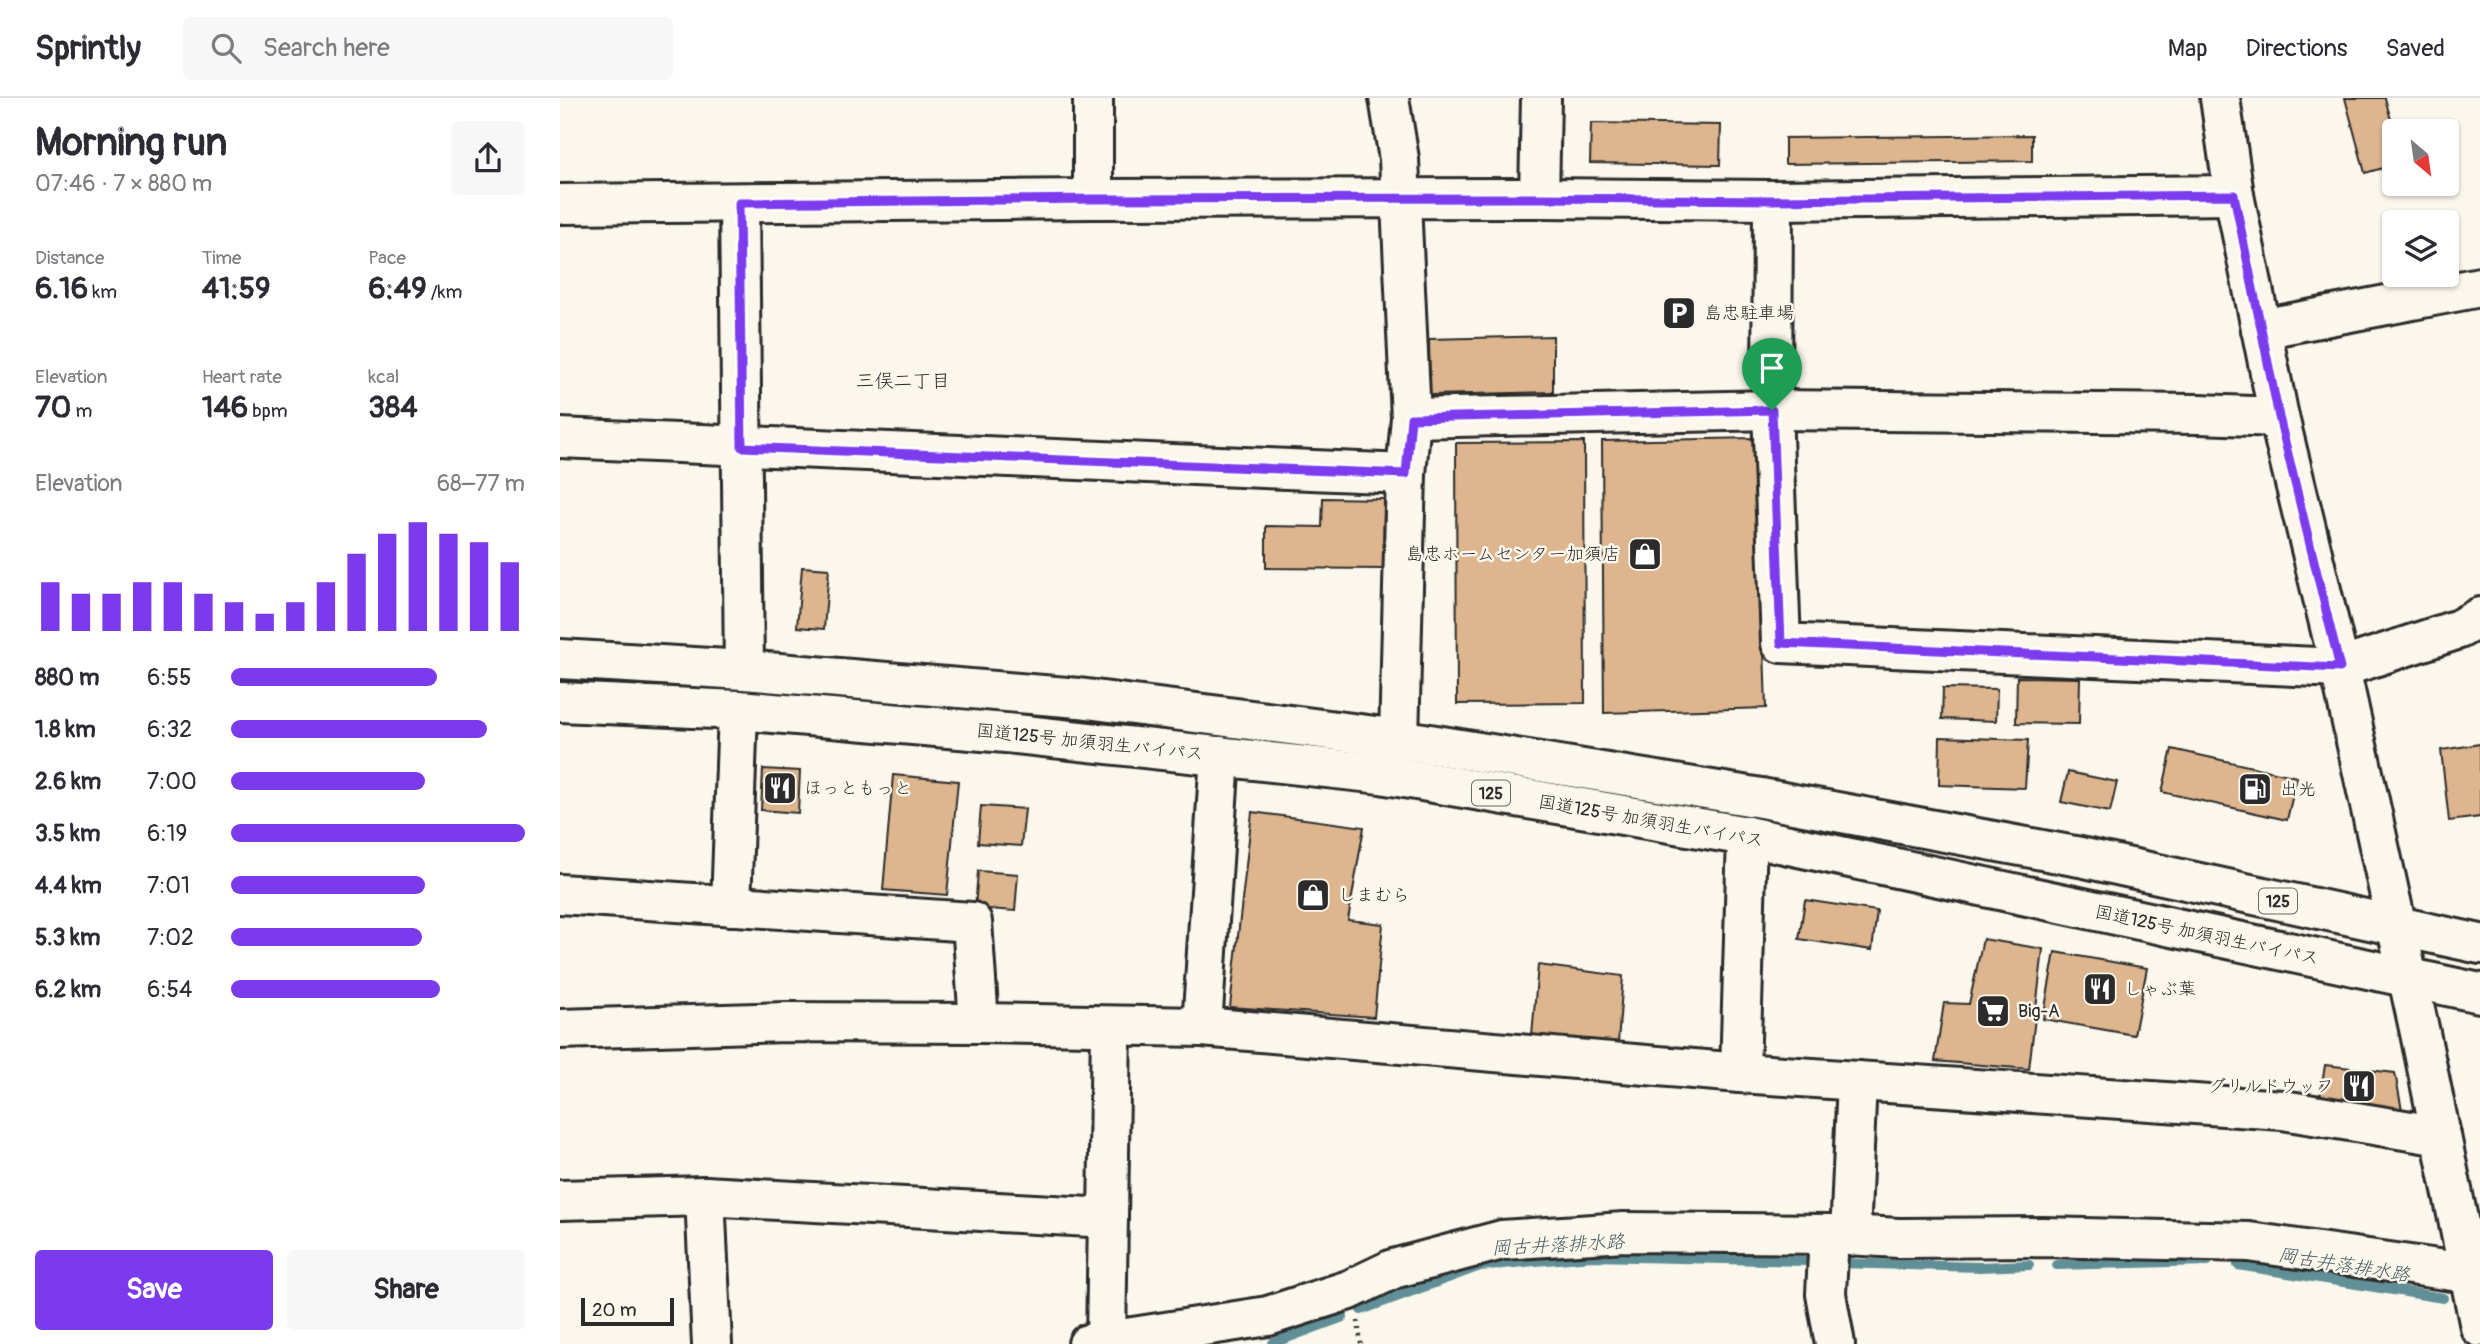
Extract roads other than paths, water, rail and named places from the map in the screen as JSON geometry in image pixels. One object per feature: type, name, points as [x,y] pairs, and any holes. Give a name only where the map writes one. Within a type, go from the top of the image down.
[{"type":"main road","points":[[1093,98],[1093,199]]},
{"type":"main road","points":[[1389,98],[1399,159],[1411,418],[1406,474],[1399,739]]},
{"type":"main road","points":[[1539,198],[1541,98]]},
{"type":"main road","points":[[1111,1027],[1108,1218],[1097,1343],[1268,1317],[1349,1290],[1393,1269],[1502,1240],[1624,1232],[1833,1249],[2043,1237],[2249,1242],[2476,1296],[2340,668],[2279,417],[2234,195],[2220,98]]},
{"type":"main road","points":[[560,204],[1093,199],[1773,200],[2234,195]]},
{"type":"main road","points":[[1773,200],[1772,410],[1781,643],[2340,668],[2459,629],[2480,617]]},
{"type":"main road","points":[[739,203],[744,670]]},
{"type":"main road","points":[[2261,329],[2480,287]]},
{"type":"main road","points":[[1411,418],[1772,410],[2279,417]]},
{"type":"main road","points":[[560,438],[1406,474]]},
{"type":"main road","name":"125","points":[[560,659],[744,670],[1079,698],[1399,739],[1761,798],[2080,857],[2480,944]]},
{"type":"main road","name":"国道125号 加須羽生バイパス","points":[[560,702],[737,709],[1006,733],[1381,774],[1747,836],[2480,993]]},
{"type":"main road","points":[[731,906],[737,709]]},
{"type":"main road","points":[[1202,1027],[1220,756]]},
{"type":"main road","points":[[1740,1073],[1747,836]]},
{"type":"main road","points":[[560,894],[972,922],[979,1023]]},
{"type":"main road","points":[[560,1029],[786,1022],[1202,1027],[1740,1073],[2283,1110],[2441,1136]]},
{"type":"main road","points":[[1835,1344],[1826,1294],[1857,1081]]},
{"type":"main road","points":[[560,1200],[705,1196],[1108,1218]]},
{"type":"main road","points":[[705,1196],[712,1344]]},
{"type":"waterway","name":"岡古井落排水路","points":[[1361,1310],[1480,1266],[1592,1256],[1807,1261]]},
{"type":"waterway","name":"岡古井落排水路","points":[[2057,1265],[2208,1261]]},
{"type":"waterway","name":"岡古井落排水路","points":[[1837,1263],[1980,1267],[2029,1265]]},
{"type":"waterway","name":"岡古井落排水路","points":[[2238,1265],[2443,1298]]},
{"type":"waterway","name":"岡古井落排水路","points":[[1273,1343],[1343,1317]]},
{"type":"place","name":"島忠駐車場","points":[[1679,313]]},
{"type":"place","name":"島忠ホームセンター加須店","points":[[1645,554]]},
{"type":"place","name":"ほっともっと","points":[[780,788]]},
{"type":"place","name":"出光","points":[[2255,789]]},
{"type":"place","name":"しまむら","points":[[1313,895]]},
{"type":"place","name":"しゃぶ葉","points":[[2100,989]]},
{"type":"place","name":"Big-A","points":[[1993,1011]]},
{"type":"place","name":"グリルドウッフ","points":[[2359,1086]]},
{"type":"district","name":"三俣二丁目","points":[[903,380]]}]
